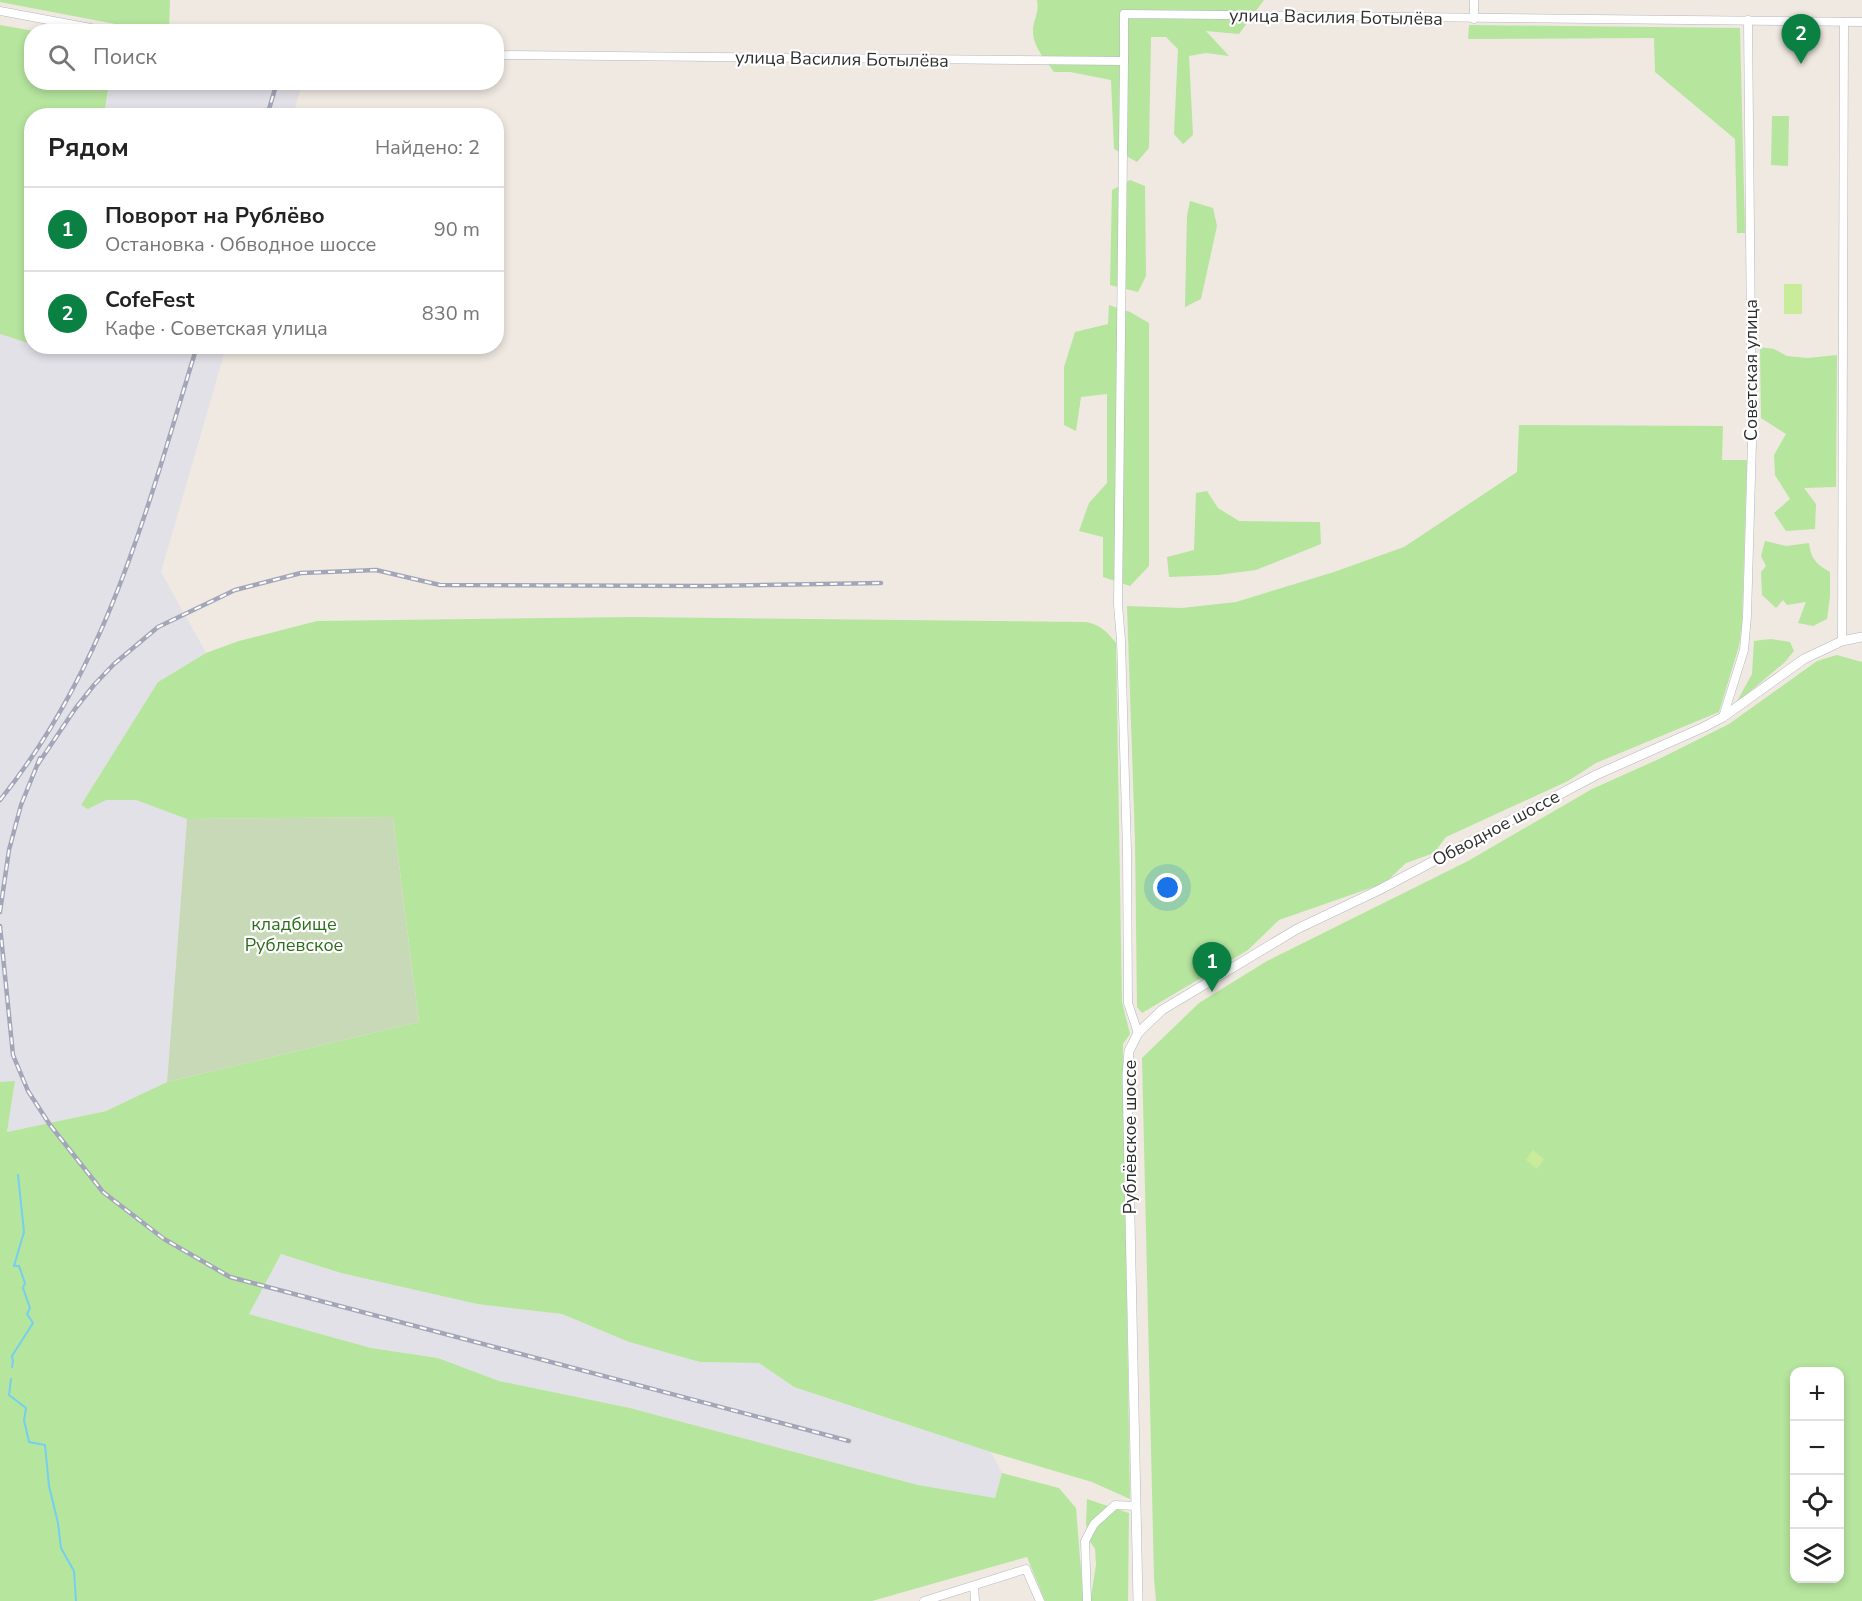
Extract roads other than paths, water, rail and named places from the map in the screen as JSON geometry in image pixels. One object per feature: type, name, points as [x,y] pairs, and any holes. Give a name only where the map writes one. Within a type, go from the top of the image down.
[{"type":"street","points":[[1474,0],[1474,19]]},
{"type":"street","points":[[0,10],[71,24]]},
{"type":"street","name":"улица Василия Ботылёва","points":[[504,55],[1124,61],[1124,14],[1862,22]]},
{"type":"street","name":"Советская улица","points":[[1723,717],[1744,650],[1747,616],[1752,442],[1748,20]]},
{"type":"street","points":[[1842,641],[1844,22]]},
{"type":"street","name":"Рублёвское шоссе","points":[[1124,61],[1118,605],[1127,851],[1128,1003],[1138,1033],[1129,1052],[1127,1075],[1138,1601]]},
{"type":"street","name":"Обводное шоссе","points":[[1138,1033],[1162,1010],[1297,928],[1379,890],[1596,775],[1704,728],[1804,659],[1842,641],[1862,638]]},
{"type":"street","points":[[1087,1601],[1085,1541],[1089,1532],[1098,1519],[1115,1505],[1136,1506]]},
{"type":"street","points":[[924,1601],[1026,1569],[1040,1601]]},
{"type":"street","points":[[974,1586],[975,1601]]},
{"type":"waterway","points":[[12,1367],[12,1356],[33,1323],[27,1314],[30,1308],[23,1288],[25,1283],[19,1266],[14,1266],[24,1232],[18,1175]]},
{"type":"waterway","points":[[11,1379],[9,1395],[26,1408],[24,1420],[29,1442],[45,1445],[49,1486],[58,1523],[61,1548],[74,1571],[76,1601]]},
{"type":"railway","points":[[269,108],[275,90]]},
{"type":"railway","points":[[0,800],[37,749],[69,696],[96,641],[141,525],[195,354]]},
{"type":"railway","points":[[38,764],[94,685],[114,664],[158,627],[235,590],[301,573],[376,570],[440,585],[708,586],[881,583]]},
{"type":"railway","points":[[0,912],[9,850],[21,805],[40,758]]},
{"type":"railway","points":[[0,926],[13,1055],[28,1091],[50,1125],[103,1192],[164,1239],[230,1277],[849,1441]]},
{"type":"place","name":"CofeFest","points":[[1801,64]]},
{"type":"place","name":"Поворот на Рублёво","points":[[1212,992]]},
{"type":"park label","name":"кладбище Рублевское","points":[[294,934]]}]
